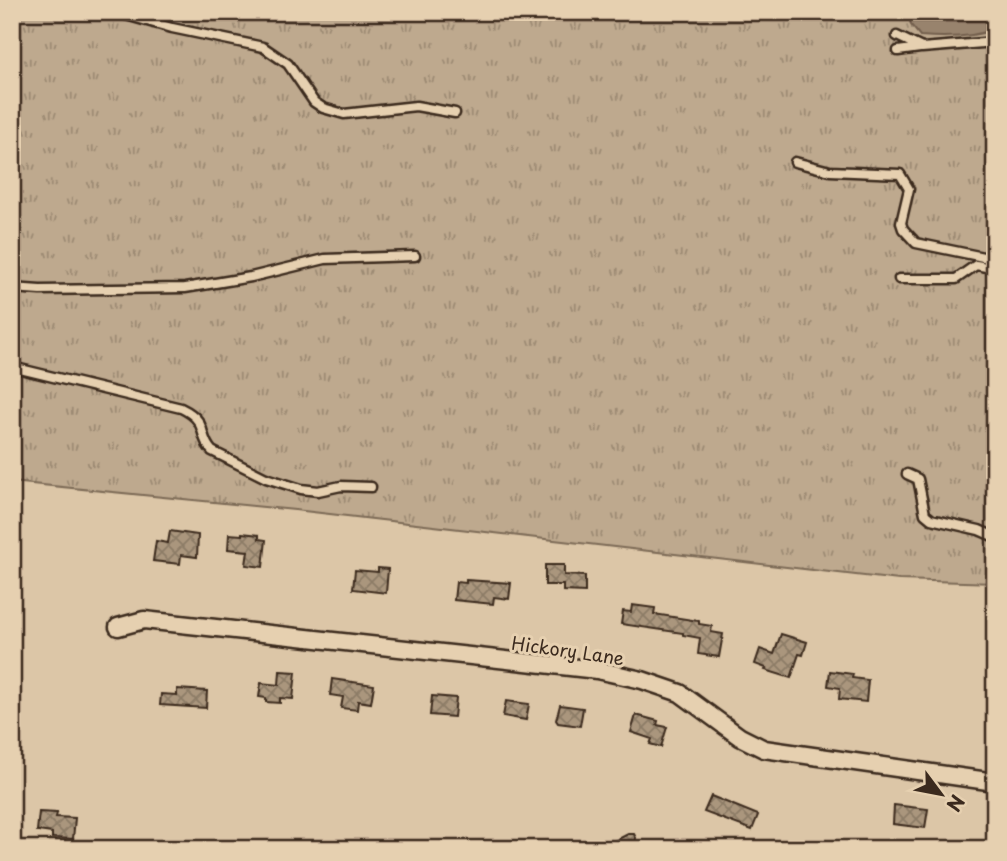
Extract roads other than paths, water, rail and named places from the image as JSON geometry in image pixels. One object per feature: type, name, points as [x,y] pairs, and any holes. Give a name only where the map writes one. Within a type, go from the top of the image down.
[{"type":"street","name":"Hickory Lane","points":[[118,627],[144,620],[597,670],[642,680],[680,693],[740,737],[764,749],[995,782]]},
{"type":"lane","points":[[115,12],[172,28],[263,47],[288,64],[314,102],[334,112],[344,114],[416,106],[455,113]]},
{"type":"lane","points":[[897,36],[922,48]]},
{"type":"lane","points":[[898,51],[995,42]]},
{"type":"lane","points":[[795,162],[830,171],[900,174],[909,189],[902,229],[916,243],[993,259],[991,268],[976,265],[956,279],[899,279]]},
{"type":"lane","points":[[12,288],[185,288],[250,277],[325,259],[415,256]]},
{"type":"lane","points":[[12,367],[181,408],[202,424],[207,447],[212,451],[285,485],[318,491],[341,486],[371,487]]},
{"type":"lane","points":[[907,474],[918,479],[925,514],[931,519],[979,530],[995,537]]}]
